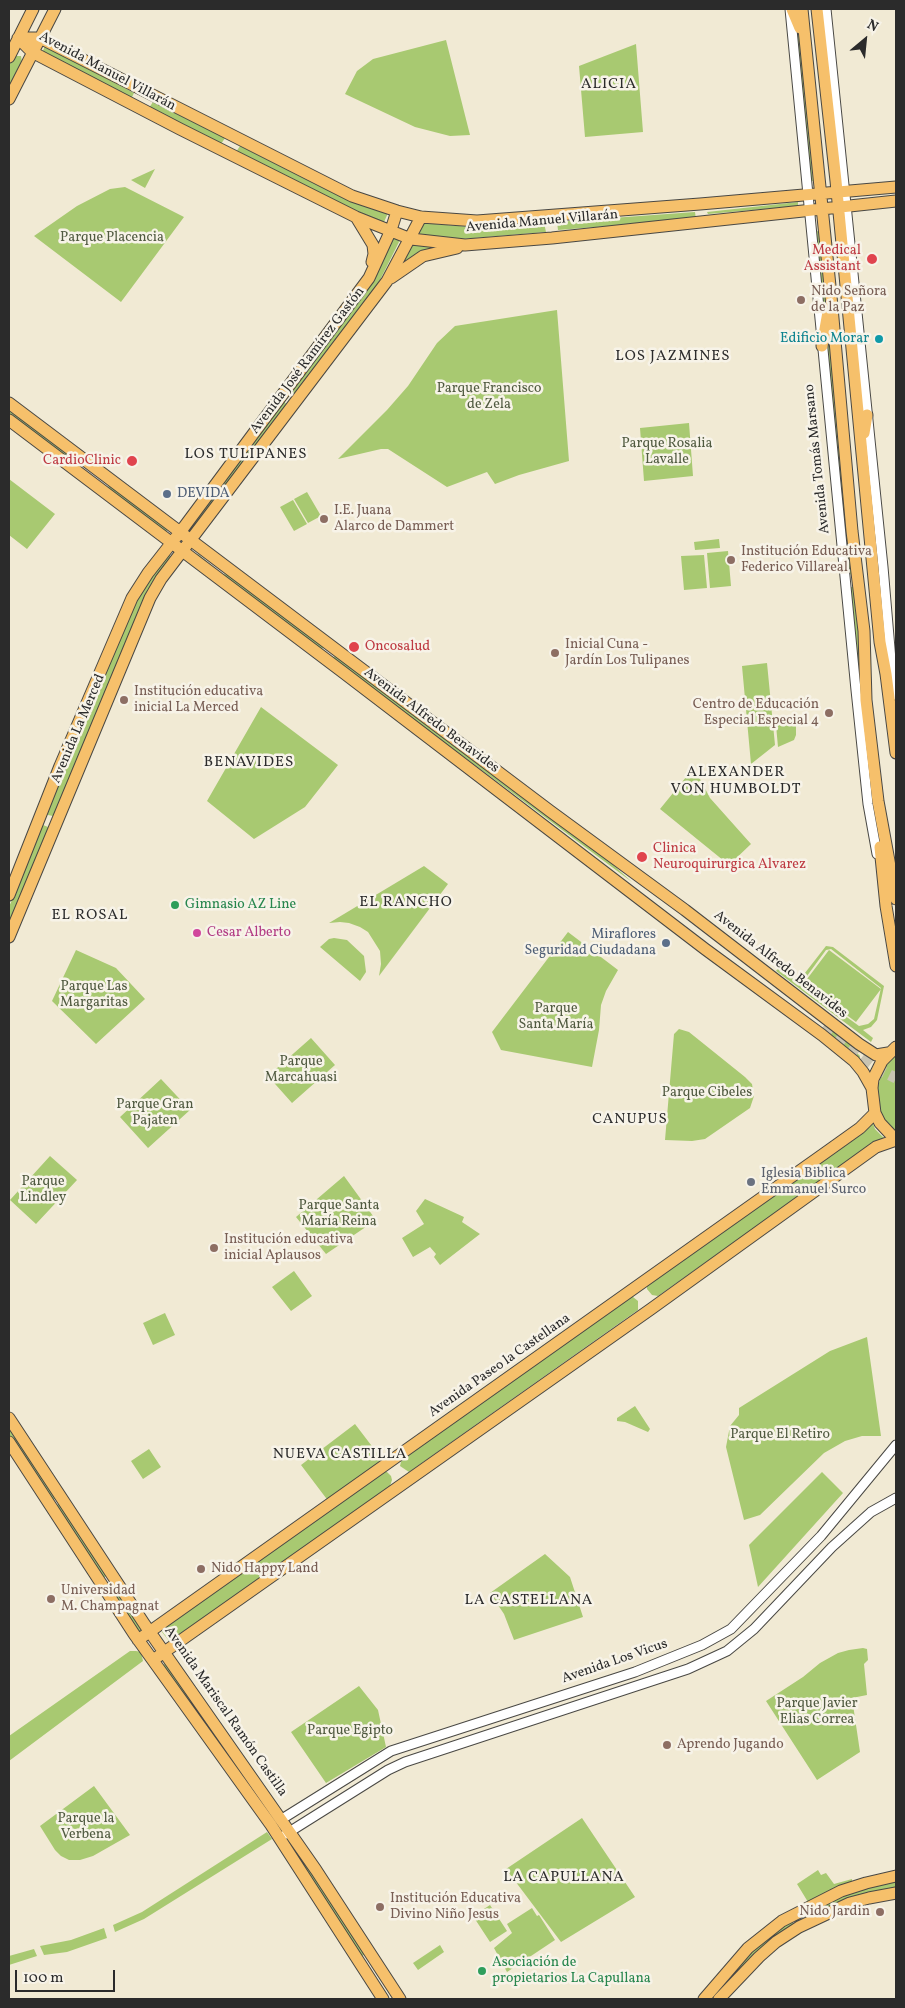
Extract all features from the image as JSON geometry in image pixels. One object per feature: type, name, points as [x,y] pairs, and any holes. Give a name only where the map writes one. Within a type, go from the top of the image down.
[{"type":"main road","points":[[9,57],[33,9]]},
{"type":"main road","points":[[9,99],[55,9]]},
{"type":"main road","points":[[791,9],[805,41]]},
{"type":"main road","name":"Avenida Tomás Marsano","points":[[802,9],[814,194],[831,296],[852,531],[864,631],[866,700],[878,801],[896,899]]},
{"type":"main road","points":[[817,9],[843,206],[859,374],[862,448],[880,642],[896,753]]},
{"type":"main road","name":"Avenida Manuel Villarán","points":[[18,38],[40,38],[352,196],[397,212],[421,217],[476,221],[896,187]]},
{"type":"main road","name":"Avenida Manuel Villarán","points":[[18,38],[32,52],[356,217],[411,239],[465,245],[896,201]]},
{"type":"main road","points":[[700,204],[702,221]]},
{"type":"main road","name":"Avenida José Ramírez Gastón","points":[[180,532],[369,278],[391,230],[397,212]]},
{"type":"main road","points":[[356,217],[368,234],[374,249],[369,278]]},
{"type":"main road","name":"Avenida José Ramírez Gastón","points":[[191,541],[387,281],[421,217]]},
{"type":"main road","points":[[387,281],[424,256],[465,245]]},
{"type":"main road","points":[[822,346],[831,296]]},
{"type":"main road","points":[[283,394],[294,402]]},
{"type":"main road","name":"Avenida Alfredo Benavides","points":[[9,404],[859,1044],[876,1055],[892,1050]]},
{"type":"main road","points":[[862,448],[867,415]]},
{"type":"main road","name":"Avenida Alfredo Benavides","points":[[9,420],[667,920],[847,1054],[863,1072],[872,1088]]},
{"type":"main road","name":"Avenida La Merced","points":[[9,895],[60,766],[132,598],[148,573],[180,532]]},
{"type":"main road","name":"Avenida La Merced","points":[[9,937],[150,598],[161,579],[191,541]]},
{"type":"main road","points":[[327,660],[335,649]]},
{"type":"main road","name":"Avenida Tomás Marsano","points":[[878,801],[877,829],[884,875],[886,906],[896,966]]},
{"type":"main road","name":"Avenida Alfredo Benavides","points":[[656,890],[672,909],[824,1025],[685,926],[667,920]]},
{"type":"main road","points":[[153,1660],[877,1146],[896,1140],[880,1123],[875,1113],[872,1088],[877,1069],[892,1050]]},
{"type":"main road","name":"Avenida Paseo la Castellana","points":[[138,1640],[860,1128],[875,1113]]},
{"type":"main road","name":"Avenida Mariscal Ramón Castilla","points":[[9,1418],[151,1632],[282,1819],[400,1999]]},
{"type":"main road","name":"Avenida Mariscal Ramón Castilla","points":[[9,1442],[138,1640],[279,1838],[384,1999]]},
{"type":"main road","points":[[704,1999],[748,1948],[771,1928],[791,1915],[842,1891],[896,1876]]},
{"type":"main road","points":[[719,1999],[759,1957],[776,1942],[799,1928],[850,1904],[868,1898],[896,1893]]},
{"type":"main road","points":[[804,1908],[812,1921]]},
{"type":"main road","points":[[791,1915],[799,1928]]},
{"type":"street","name":"Avenida Tomás Marsano","points":[[791,9],[814,194]]},
{"type":"street","points":[[826,9],[841,192]]},
{"type":"street","name":"Avenida Tomás Marsano","points":[[816,210],[822,346],[868,804],[886,906]]},
{"type":"street","points":[[859,374],[867,415],[889,630],[896,747]]},
{"type":"street","name":"Avenida Los Vicus","points":[[282,1819],[391,1751],[635,1672],[702,1645],[731,1629],[821,1536],[896,1445]]},
{"type":"street","name":"Avenida Los Vicus","points":[[279,1838],[404,1762],[688,1669],[727,1651],[754,1629],[832,1547],[871,1512],[896,1498]]},
{"type":"green space","points":[[795,25],[802,45],[813,181],[810,181]]},
{"type":"green space","points":[[446,40],[470,135],[450,136],[415,127],[345,94],[357,71],[373,59]]},
{"type":"green space","points":[[636,44],[643,132],[585,137],[579,66]]},
{"type":"green space","points":[[45,46],[134,93],[131,99],[42,53]]},
{"type":"green space","points":[[13,56],[21,56],[22,62],[9,88],[9,66]]},
{"type":"green space","points":[[153,102],[225,138],[221,144],[149,108]]},
{"type":"green space","points":[[240,146],[345,199],[388,213],[384,222],[345,206],[236,152]]},
{"type":"green space","points":[[155,169],[145,188],[131,180]]},
{"type":"green space","name":"Parque Placencia","points":[[125,187],[184,217],[121,302],[34,236],[77,206],[110,189]]},
{"type":"green space","points":[[798,202],[798,206],[708,214],[707,212]]},
{"type":"green space","points":[[695,212],[696,219],[558,230],[557,222]]},
{"type":"green space","points":[[423,223],[471,227],[544,223],[546,232],[450,240],[419,235]]},
{"type":"green space","points":[[818,231],[827,298],[823,324],[815,232]]},
{"type":"green space","points":[[392,236],[400,240],[377,286],[294,396],[291,395],[290,393]]},
{"type":"green space","points":[[411,242],[445,247],[400,265]]},
{"type":"green space","name":"Parque Francisco de Zela","points":[[557,310],[569,461],[495,484],[487,472],[447,487],[388,449],[338,459],[387,410],[408,386],[437,343],[455,326]]},
{"type":"green space","points":[[828,329],[853,571],[850,575],[824,348]]},
{"type":"green space","points":[[283,400],[287,405],[193,529],[190,527]]},
{"type":"green space","points":[[9,409],[75,460],[74,463],[9,416]]},
{"type":"green space","name":"Parque Rosalia Lavalle","points":[[689,423],[693,476],[644,481],[640,428]]},
{"type":"green space","points":[[9,479],[55,514],[27,549],[9,535]]},
{"type":"green space","points":[[110,485],[168,529],[165,533],[106,489]]},
{"type":"green space","points":[[307,492],[321,516],[308,523],[294,499]]},
{"type":"green space","points":[[293,500],[307,524],[294,531],[280,507]]},
{"type":"green space","points":[[719,539],[720,548],[695,550],[694,542]]},
{"type":"green space","points":[[728,551],[731,586],[710,588],[707,553]]},
{"type":"green space","points":[[169,554],[172,559],[148,589],[54,814],[53,816],[48,815],[47,811],[134,599]]},
{"type":"green space","points":[[198,554],[222,574],[231,575],[324,646],[324,648],[320,649],[196,556]]},
{"type":"green space","points":[[704,555],[707,588],[684,590],[681,556]]},
{"type":"green space","points":[[850,587],[854,587],[860,639],[869,777]]},
{"type":"green space","points":[[337,656],[611,863],[632,882],[334,660],[333,657]]},
{"type":"green space","points":[[767,663],[775,745],[751,764],[742,666]]},
{"type":"green space","points":[[261,707],[338,765],[305,807],[254,839],[207,801]]},
{"type":"green space","points":[[796,724],[794,740],[778,747],[776,725]]},
{"type":"green space","points":[[691,771],[700,779],[710,798],[751,844],[729,865],[660,809]]},
{"type":"green space","points":[[43,825],[48,827],[47,831],[9,925],[9,907]]},
{"type":"green space","points":[[424,866],[448,884],[379,976],[381,964],[380,951],[368,932],[349,923],[329,923]]},
{"type":"green space","name":"Parque Santa María","points":[[568,932],[618,970],[606,991],[601,1005],[599,1030],[592,1067],[501,1050],[492,1032]]},
{"type":"green space","points":[[329,939],[347,940],[364,956],[366,972],[360,981],[320,947]]},
{"type":"green space","points":[[826,946],[833,947],[884,986],[877,1020],[871,1027],[863,1030],[873,1038],[871,1042],[776,971],[778,968],[801,983],[801,978]],"holes":[[[831,949],[881,988],[874,1019],[868,1024],[859,1026],[804,986],[804,980],[826,950]]]},
{"type":"green space","name":"Parque Las Margaritas","points":[[76,950],[116,968],[145,999],[96,1044],[52,1001]]},
{"type":"green space","points":[[829,950],[881,989],[856,1022],[804,983]]},
{"type":"green space","points":[[829,1024],[854,1045],[852,1048],[860,1056],[859,1062],[822,1034]]},
{"type":"green space","name":"Parque Cibeles","points":[[679,1029],[689,1032],[752,1084],[754,1096],[750,1108],[705,1139],[692,1141],[665,1140],[674,1034]]},
{"type":"green space","name":"Parque Marcahuasi","points":[[311,1038],[335,1065],[292,1103],[268,1076]]},
{"type":"green space","points":[[896,1054],[896,1132],[886,1122],[880,1111],[877,1089],[884,1067]]},
{"type":"green space","name":"Parque Gran Pajaten","points":[[161,1079],[190,1110],[148,1148],[120,1117]]},
{"type":"green space","points":[[872,1121],[875,1129],[885,1139],[874,1143],[658,1296],[652,1295],[647,1289],[647,1283]]},
{"type":"green space","name":"Parque Lindley","points":[[50,1156],[77,1180],[36,1224],[10,1200]]},
{"type":"green space","name":"Parque Santa María Reina","points":[[344,1176],[376,1220],[326,1254],[296,1217]]},
{"type":"green space","points":[[425,1199],[464,1217],[462,1222],[480,1234],[440,1265],[434,1257],[436,1254],[430,1247],[413,1257],[402,1238],[424,1224],[416,1211]]},
{"type":"green space","points":[[294,1271],[312,1296],[291,1311],[272,1287]]},
{"type":"green space","points":[[629,1296],[638,1301],[638,1310],[409,1472],[400,1466],[402,1458]]},
{"type":"green space","points":[[165,1313],[175,1335],[153,1345],[143,1323]]},
{"type":"green space","name":"Parque El Retiro","points":[[867,1337],[881,1436],[862,1436],[845,1441],[824,1453],[760,1515],[744,1520],[726,1447],[730,1426],[739,1415],[739,1408],[830,1351]]},
{"type":"green space","points":[[635,1406],[650,1429],[648,1432],[625,1422],[617,1421],[617,1418]]},
{"type":"green space","points":[[9,1424],[58,1497],[50,1502],[9,1437]]},
{"type":"green space","points":[[355,1424],[384,1462],[329,1502],[301,1465]]},
{"type":"green space","points":[[149,1449],[161,1467],[143,1479],[131,1461]]},
{"type":"green space","points":[[382,1472],[387,1472],[391,1476],[390,1486],[173,1642],[169,1641],[162,1632],[165,1626]]},
{"type":"green space","points":[[822,1472],[843,1493],[758,1587],[749,1545]]},
{"type":"green space","points":[[61,1502],[108,1575],[101,1579],[54,1507]]},
{"type":"green space","points":[[545,1554],[570,1577],[583,1617],[514,1640],[504,1614],[490,1593]]},
{"type":"green space","points":[[112,1582],[144,1630],[139,1634],[107,1585]]},
{"type":"green space","name":"Parque Javier Elias Correa","points":[[863,1648],[867,1649],[868,1660],[864,1664],[867,1695],[852,1698],[860,1752],[817,1780],[766,1701],[803,1677],[820,1663],[838,1653]]},
{"type":"green space","points":[[130,1651],[141,1652],[143,1661],[9,1761],[9,1736]]},
{"type":"green space","points":[[166,1663],[236,1760],[232,1763],[162,1666]]},
{"type":"green space","name":"Parque Egipto","points":[[359,1686],[378,1710],[386,1747],[326,1783],[291,1732]]},
{"type":"green space","name":"Parque la Verbena","points":[[94,1786],[130,1835],[93,1856],[80,1860],[69,1860],[55,1850],[40,1826]]},
{"type":"green space","points":[[582,1818],[635,1897],[561,1942],[506,1869]]},
{"type":"green space","points":[[267,1832],[272,1839],[144,1919],[115,1932],[113,1925],[142,1912]]},
{"type":"green space","points":[[290,1835],[367,1953],[359,1958],[282,1839]]},
{"type":"green space","points":[[818,1870],[821,1875],[826,1873],[834,1884],[852,1879],[852,1884],[808,1902],[797,1884]]},
{"type":"green space","points":[[896,1879],[896,1890],[813,1917],[808,1909],[824,1901]]},
{"type":"green space","points":[[490,1905],[507,1931],[490,1942],[473,1916]]},
{"type":"green space","points":[[532,1908],[537,1916],[539,1915],[555,1940],[507,1972],[494,1948],[512,1933],[507,1924]]},
{"type":"green space","points":[[791,1921],[795,1926],[718,1999],[706,1999],[754,1945]]},
{"type":"green space","points":[[104,1928],[107,1938],[67,1952],[44,1955],[40,1946],[71,1940]]},
{"type":"green space","points":[[440,1945],[444,1952],[418,1970],[413,1963]]},
{"type":"green space","points":[[34,1949],[37,1956],[9,1965],[9,1956]]},
{"type":"tunnel","points":[[822,1028],[873,1067],[896,1078]]},
{"type":"place","name":"Medical Assistant","points":[[872,259]]},
{"type":"place","name":"Nido Señora de la Paz","points":[[801,300]]},
{"type":"place","name":"Edificio Morar","points":[[879,339]]},
{"type":"place","name":"CardioClinic","points":[[132,461]]},
{"type":"place","name":"DEVIDA","points":[[167,494]]},
{"type":"place","name":"I.E. Juana Alarco de Dammert","points":[[324,519]]},
{"type":"place","name":"Institución Educativa Federico Villareal","points":[[731,560]]},
{"type":"place","name":"Oncosalud","points":[[354,647]]},
{"type":"place","name":"Inicial Cuna - Jardín Los Tulipanes","points":[[555,653]]},
{"type":"place","name":"Institución educativa inicial La Merced","points":[[124,700]]},
{"type":"place","name":"Centro de Educación Especial Especial 4","points":[[829,713]]},
{"type":"place","name":"Clinica Neuroquirurgica Alvarez","points":[[642,857]]},
{"type":"place","name":"Gimnasio AZ Line","points":[[175,905]]},
{"type":"place","name":"Cesar Alberto","points":[[197,933]]},
{"type":"place","name":"Miraflores Seguridad Ciudadana","points":[[666,943]]},
{"type":"place","name":"Iglesia Biblica Emmanuel Surco","points":[[751,1182]]},
{"type":"place","name":"Institución educativa inicial Aplausos","points":[[214,1248]]},
{"type":"place","name":"Nido Happy Land","points":[[201,1569]]},
{"type":"place","name":"Universidad M. Champagnat","points":[[51,1599]]},
{"type":"place","name":"Aprendo Jugando","points":[[667,1745]]},
{"type":"place","name":"Institución Educativa Divino Niño Jesus","points":[[380,1907]]},
{"type":"place","name":"Nido Jardin","points":[[880,1912]]},
{"type":"place","name":"Asociación de propietarios La Capullana","points":[[482,1971]]},
{"type":"district","name":"ALICIA","points":[[609,85]]},
{"type":"district","name":"LOS JAZMINES","points":[[673,357]]},
{"type":"district","name":"LOS TULIPANES","points":[[246,455]]},
{"type":"district","name":"BENAVIDES","points":[[249,763]]},
{"type":"district","name":"ALEXANDER VON HUMBOLDT","points":[[736,782]]},
{"type":"district","name":"EL RANCHO","points":[[406,903]]},
{"type":"district","name":"EL ROSAL","points":[[90,916]]},
{"type":"district","name":"CANUPUS","points":[[630,1120]]},
{"type":"district","name":"NUEVA CASTILLA","points":[[340,1455]]},
{"type":"district","name":"LA CASTELLANA","points":[[529,1601]]},
{"type":"district","name":"LA CAPULLANA","points":[[564,1878]]}]
